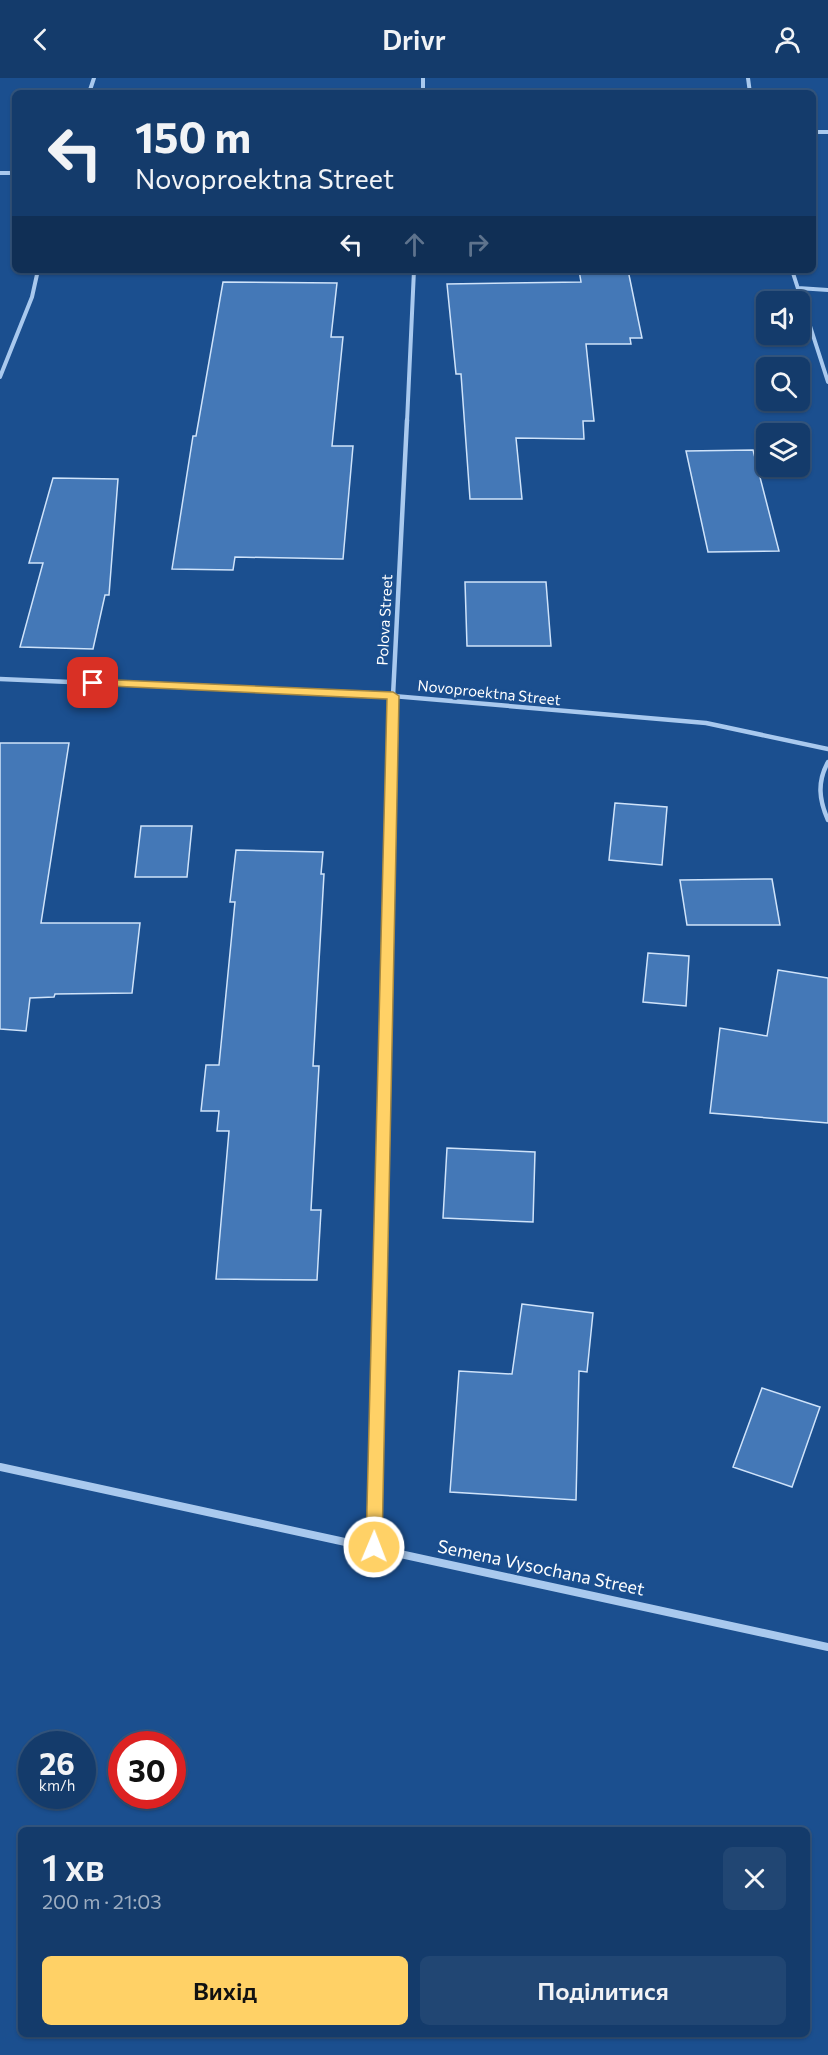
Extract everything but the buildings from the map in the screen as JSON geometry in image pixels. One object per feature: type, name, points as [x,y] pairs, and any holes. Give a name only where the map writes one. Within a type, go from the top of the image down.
[{"type":"street","points":[[0,376],[32,297],[37,273]]},
{"type":"street","name":"Polova Street","points":[[374,1547],[393,696],[414,273]]},
{"type":"street","points":[[793,273],[828,382]]},
{"type":"street","points":[[798,288],[828,290]]},
{"type":"street","name":"Novoproektna Street","points":[[0,679],[393,696],[706,723],[828,749]]},
{"type":"street","points":[[828,762],[820,773],[820,801],[828,820]]},
{"type":"street","name":"Semena Vysochana Street","points":[[0,1467],[828,1647]]},
{"type":"route","points":[[93,683],[393,696],[374,1547]]}]
